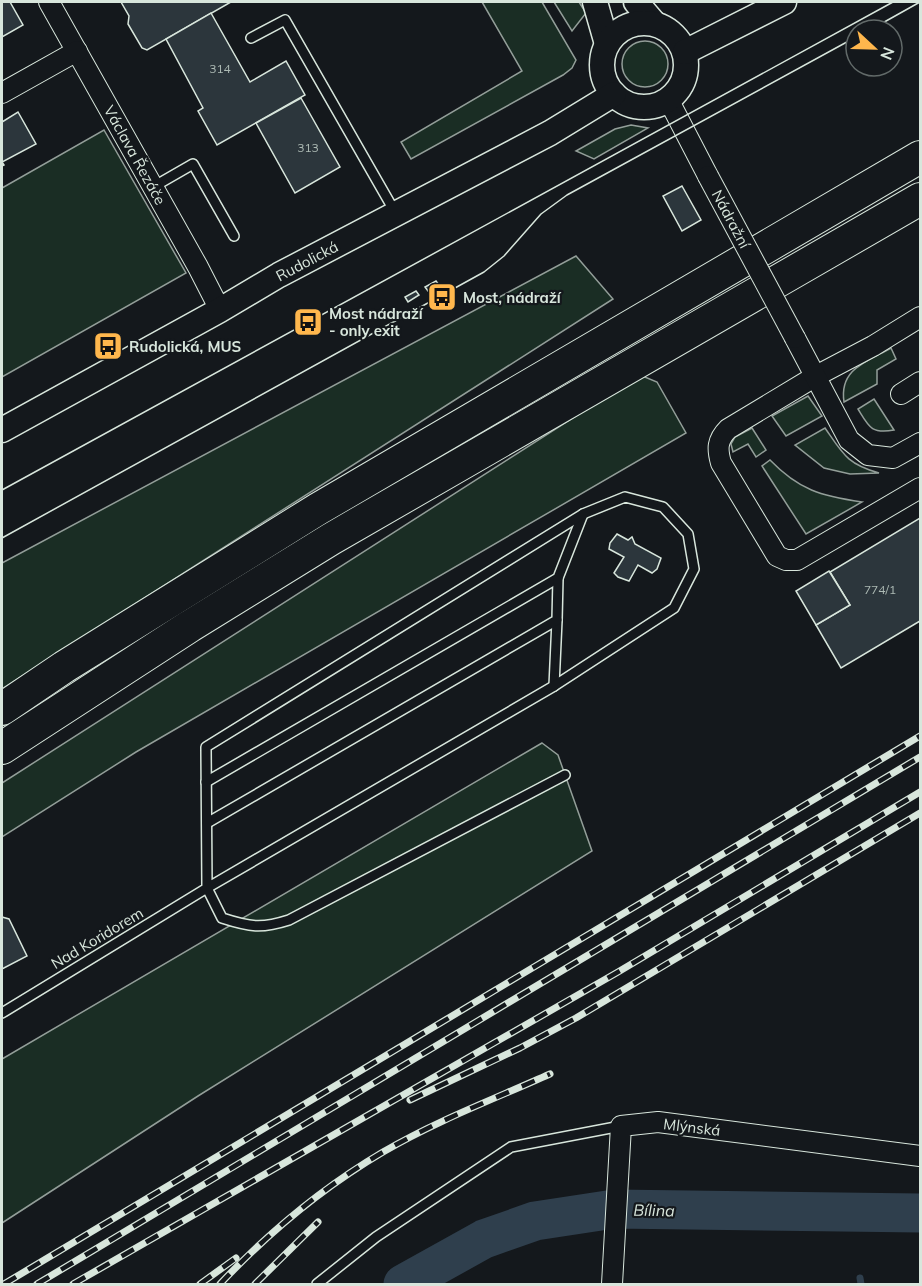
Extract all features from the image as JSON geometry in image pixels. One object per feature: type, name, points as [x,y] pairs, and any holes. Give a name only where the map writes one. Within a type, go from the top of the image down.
[{"type":"highway","points":[[2,709],[64,667],[318,509],[921,157]]},
{"type":"highway","points":[[2,748],[190,626],[331,540],[921,199]]},
{"type":"street","name":"Václava Řezáče","points":[[49,2],[220,310]]},
{"type":"street","points":[[595,2],[607,44]]},
{"type":"street","points":[[636,2],[654,23]]},
{"type":"street","points":[[685,52],[784,2]]},
{"type":"street","points":[[640,22],[654,23],[668,29],[678,39],[685,52],[687,65],[684,78],[678,90],[658,105],[634,106],[614,94],[606,83],[602,70],[603,57],[607,44],[626,26],[640,22]]},
{"type":"street","points":[[2,93],[77,51]]},
{"type":"street","name":"Rudolická","points":[[2,430],[279,275],[550,133],[614,94]]},
{"type":"street","name":"Nádražní","points":[[668,99],[849,440],[868,455],[893,458],[921,443]]},
{"type":"street","points":[[921,317],[728,429],[721,436],[717,450],[721,463],[777,556],[786,560],[797,560],[921,488]]},
{"type":"street","points":[[901,394],[921,382]]},
{"type":"street","name":"Mlýnská","points":[[621,1126],[658,1122],[921,1156]]},
{"type":"street","points":[[612,1284],[621,1126]]},
{"type":"lane","points":[[251,38],[285,20],[396,214]]},
{"type":"lane","points":[[153,187],[193,164],[234,236]]},
{"type":"lane","name":"Nad Koridorem","points":[[2,1013],[207,888],[554,686],[674,608],[694,569],[688,534],[663,507],[625,497],[583,514],[206,747],[206,782]]},
{"type":"lane","points":[[554,686],[558,578],[583,514]]},
{"type":"lane","points":[[558,578],[206,782],[207,888],[222,918],[246,926],[270,926],[289,920],[565,775]]},
{"type":"lane","points":[[207,823],[557,620]]},
{"type":"lane","points":[[317,1284],[376,1238],[511,1147],[621,1126]]},
{"type":"green space","points":[[482,2],[542,2],[576,60],[572,68],[563,75],[411,159],[401,142],[522,71]]},
{"type":"green space","points":[[554,2],[579,2],[586,13],[572,31]]},
{"type":"green space","points":[[645,41],[661,48],[668,64],[661,80],[645,87],[629,80],[622,64],[629,48]]},
{"type":"green space","points":[[631,125],[648,128],[594,159],[576,151],[615,129]]},
{"type":"green space","points":[[104,130],[186,273],[2,377],[2,188]]},
{"type":"green space","points":[[576,256],[613,299],[2,689],[2,563]]},
{"type":"green space","points":[[891,348],[896,359],[877,370],[877,384],[844,402],[844,391],[850,374],[856,368]]},
{"type":"green space","points":[[640,375],[657,382],[686,433],[136,752],[2,837],[2,783]]},
{"type":"green space","points":[[808,396],[822,416],[786,436],[772,416]]},
{"type":"green space","points":[[874,399],[894,430],[875,430],[865,420],[858,409]]},
{"type":"green space","points":[[752,428],[766,450],[756,457],[748,444],[733,452],[731,444],[735,437]]},
{"type":"green space","points":[[825,428],[853,462],[879,473],[850,474],[824,468],[795,445]]},
{"type":"green space","points":[[770,460],[801,485],[823,494],[862,502],[806,534],[762,466]]},
{"type":"green space","points":[[542,743],[558,755],[592,851],[198,1096],[2,1223],[2,1059]]},
{"type":"building","points":[[2,2],[10,2],[23,25],[2,37]]},
{"type":"building","points":[[121,2],[231,2],[147,50],[142,48],[128,24],[129,16]]},
{"type":"building","points":[[211,13],[250,82],[286,61],[305,95],[217,145],[198,111],[203,108],[166,39]]},
{"type":"building","points":[[301,98],[340,167],[295,193],[256,123]]},
{"type":"building","points":[[18,112],[36,144],[2,162],[2,122]]},
{"type":"building","points":[[682,186],[701,220],[682,231],[663,196]]},
{"type":"building","points":[[436,281],[439,285],[428,291],[425,287]]},
{"type":"building","points":[[416,291],[419,295],[408,302],[405,297]]},
{"type":"building","points":[[920,518],[920,621],[841,668],[816,625],[850,605],[830,572]]},
{"type":"building","points":[[617,534],[628,540],[632,537],[635,544],[661,558],[657,569],[652,573],[638,565],[629,581],[618,577],[614,573],[624,557],[609,549],[610,543]]},
{"type":"building","points":[[829,571],[850,605],[816,625],[796,591]]},
{"type":"building","points":[[2,917],[9,919],[27,956],[2,969]]},
{"type":"waterway","name":"Bílina","points":[[403,1284],[484,1239],[535,1221],[614,1209],[920,1213]]},
{"type":"waterway","points":[[860,1278],[861,1284]]},
{"type":"tram line","points":[[2,490],[893,2]]},
{"type":"tram line","points":[[891,18],[920,2]]},
{"type":"tram line","points":[[2,538],[484,272],[504,256],[541,214],[567,195],[844,44]]},
{"type":"railway","points":[[4,1284],[920,736]]},
{"type":"railway","points":[[37,1284],[920,757]]},
{"type":"railway","points":[[73,1284],[618,972],[920,792]]},
{"type":"railway","points":[[410,1100],[520,1048],[576,1018],[920,813]]},
{"type":"railway","points":[[220,1284],[297,1212],[360,1166],[424,1130],[550,1074]]},
{"type":"railway","points":[[255,1284],[318,1222]]},
{"type":"railway","points":[[200,1284],[236,1258]]},
{"type":"place","name":"Most, nádraží","points":[[442,297]]},
{"type":"place","name":"Most nádraží - only exit","points":[[308,322]]},
{"type":"place","name":"Rudolická, MUS","points":[[108,346]]}]
